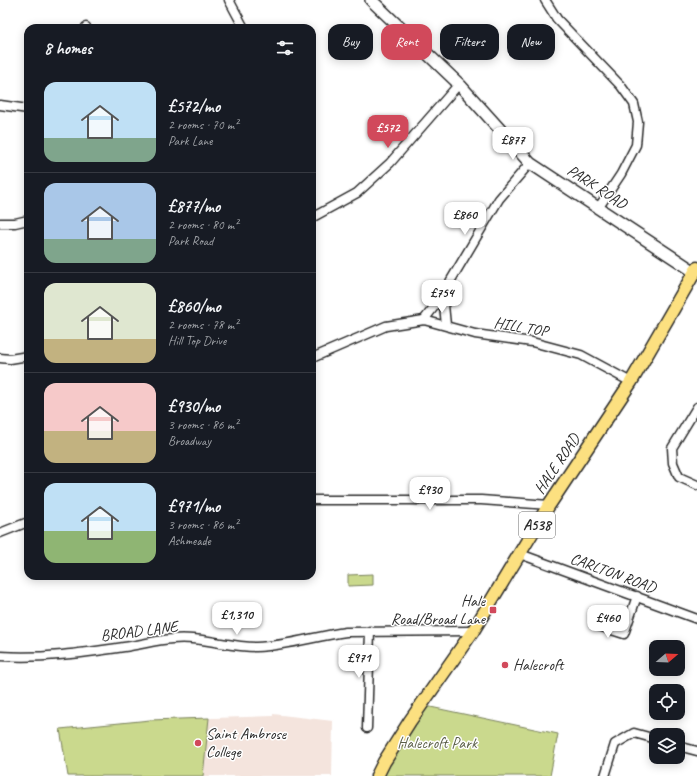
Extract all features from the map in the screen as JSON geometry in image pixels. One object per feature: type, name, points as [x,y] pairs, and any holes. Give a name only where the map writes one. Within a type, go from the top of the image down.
[{"type":"main road","name":"PARK ROAD","points":[[371,0],[459,84],[530,163],[696,271]]},
{"type":"main road","name":"HALE ROAD","points":[[377,776],[384,762],[410,721],[473,631],[549,505],[631,382],[696,271]]},
{"type":"street","points":[[228,0],[242,24]]},
{"type":"street","points":[[545,0],[557,19],[621,86],[634,104],[638,122],[636,145],[599,207]]},
{"type":"street","points":[[316,215],[357,193],[390,163],[459,84]]},
{"type":"street","points":[[0,105],[24,108]]},
{"type":"street","points":[[424,320],[443,295],[499,199],[530,163]]},
{"type":"street","points":[[0,223],[15,223],[24,221]]},
{"type":"street","points":[[443,295],[446,325]]},
{"type":"street","name":"HILL TOP","points":[[316,356],[386,326],[424,320],[475,334],[532,342],[581,355],[631,382]]},
{"type":"street","points":[[0,358],[10,359],[24,357]]},
{"type":"street","points":[[697,407],[672,448],[673,463],[679,477],[697,485]]},
{"type":"street","points":[[316,500],[482,500],[549,505]]},
{"type":"street","points":[[0,534],[24,524]]},
{"type":"street","name":"CARLTON ROAD","points":[[520,554],[697,619]]},
{"type":"street","points":[[599,626],[624,634],[637,596]]},
{"type":"street","points":[[367,728],[370,631]]},
{"type":"street","name":"BROAD LANE","points":[[0,656],[45,656],[102,650],[172,639],[196,639],[230,645],[255,647],[282,646],[326,635],[370,631],[473,631]]},
{"type":"street","points":[[604,776],[615,744],[634,733],[649,737]]},
{"type":"street","points":[[685,748],[697,751]]},
{"type":"shaded area","name":"Saint Ambrose College","points":[[273,714],[333,721],[332,776],[68,776],[60,729],[150,720],[273,716]]},
{"type":"green space","points":[[373,574],[373,585],[348,586],[348,575]]},
{"type":"green space","name":"Halecroft Park","points":[[421,705],[558,734],[550,776],[377,776]]},
{"type":"green space","points":[[209,718],[203,776],[68,776],[60,729],[150,720]]},
{"type":"place","name":"Hale Road/Broad Lane","points":[[493,610]]},
{"type":"place","name":"Halecroft","points":[[505,665]]},
{"type":"place","name":"Saint Ambrose College","points":[[198,743]]}]
